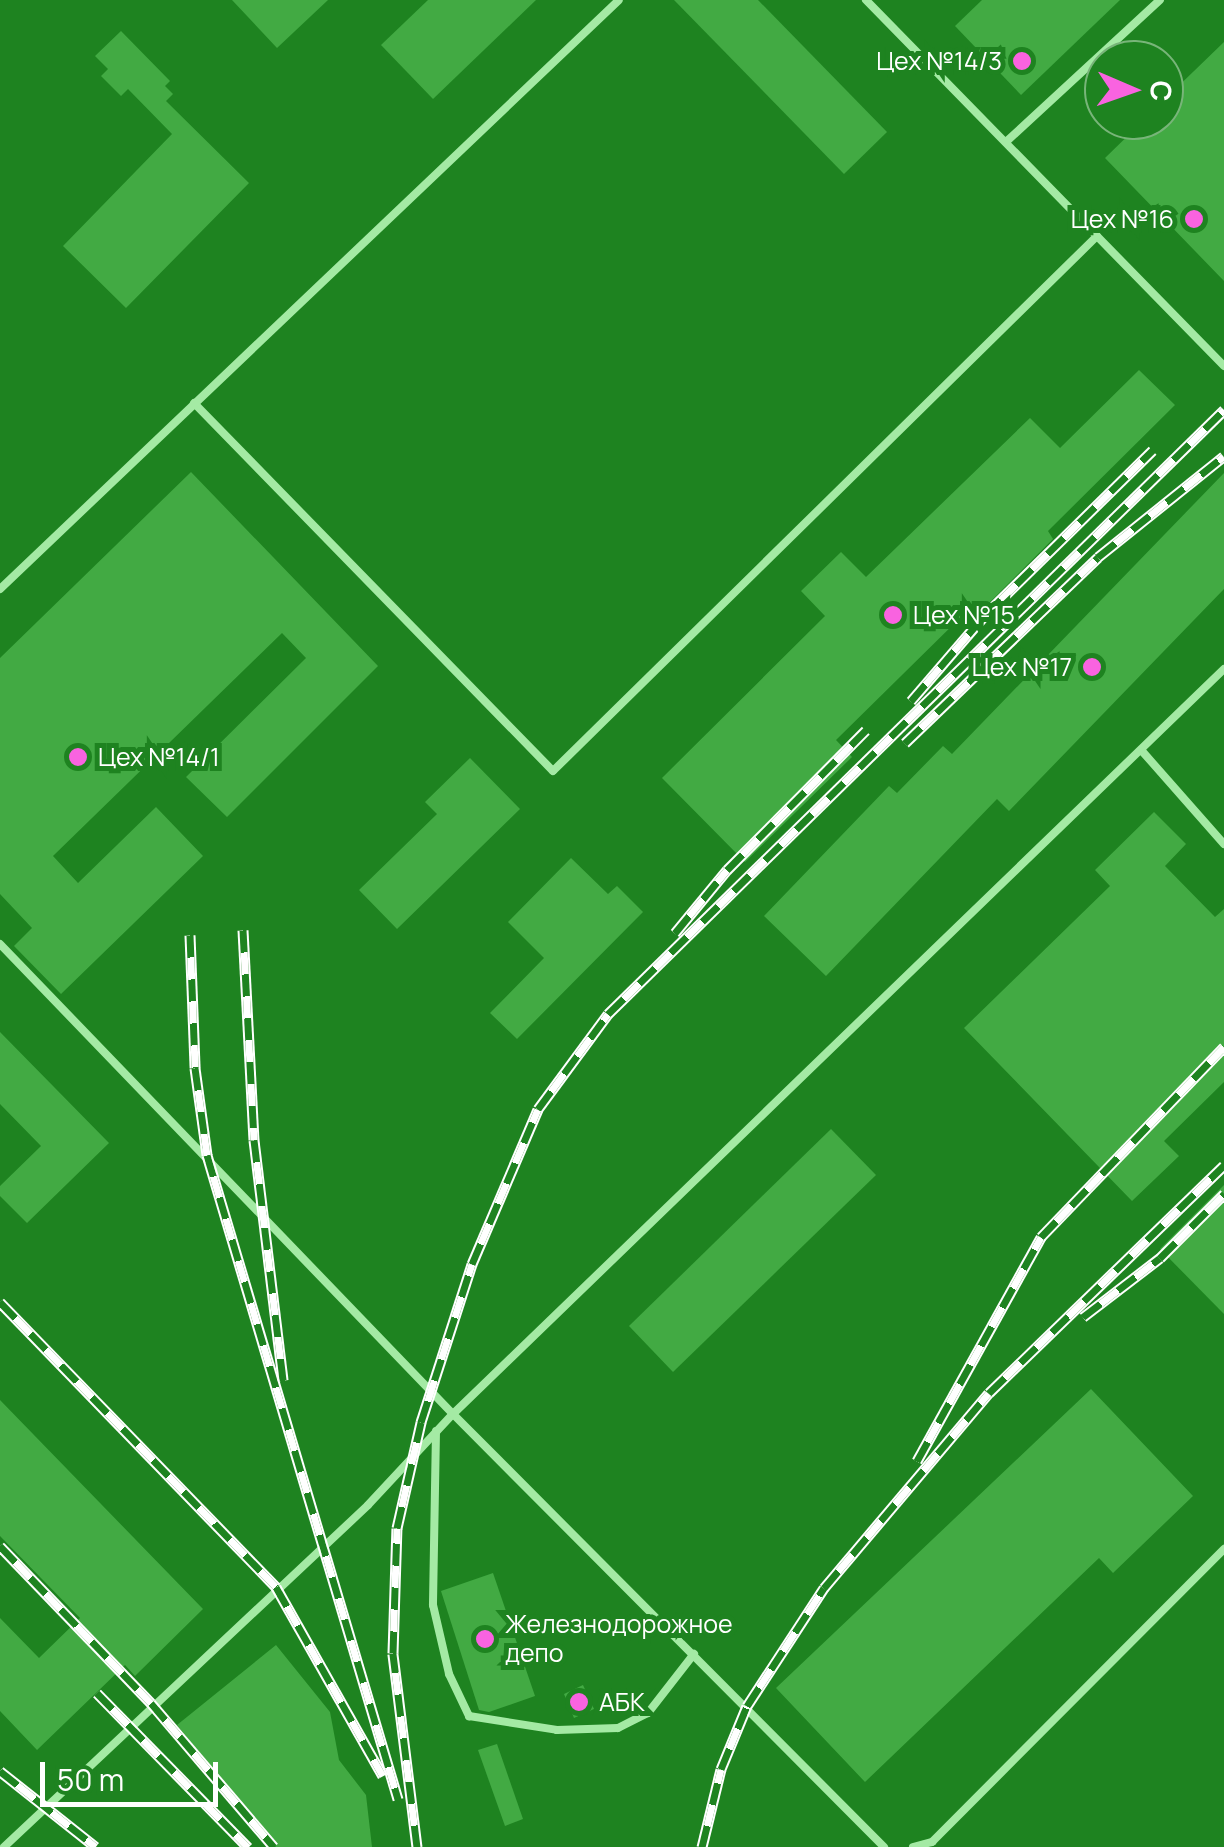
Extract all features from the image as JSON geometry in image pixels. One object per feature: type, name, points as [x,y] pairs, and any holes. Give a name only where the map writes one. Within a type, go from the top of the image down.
[{"type":"lane","points":[[0,589],[619,0]]},
{"type":"lane","points":[[866,0],[1224,366]]},
{"type":"lane","points":[[1006,142],[1160,0]]},
{"type":"lane","points":[[194,403],[553,771],[1097,236]]},
{"type":"lane","points":[[4,1847],[368,1505],[452,1414],[1224,670]]},
{"type":"lane","points":[[1142,752],[1224,844]]},
{"type":"lane","points":[[0,944],[452,1414],[884,1847]]},
{"type":"lane","points":[[436,1430],[433,1606],[449,1674],[469,1716],[556,1730],[618,1728],[648,1713],[694,1654]]},
{"type":"lane","points":[[913,1847],[932,1842],[1224,1548]]},
{"type":"building","points":[[232,0],[328,0],[277,48]]},
{"type":"building","points":[[428,0],[536,0],[433,99],[381,45]]},
{"type":"building","points":[[674,0],[758,0],[887,132],[844,174]]},
{"type":"building","name":"Цех №14/3","points":[[982,0],[1120,0],[1021,95],[955,26]]},
{"type":"building","points":[[121,31],[170,81],[165,86],[173,94],[166,101],[249,183],[126,308],[63,246],[172,134],[128,89],[121,96],[101,76],[108,69],[95,56]]},
{"type":"building","name":"Цех №16","points":[[1224,42],[1224,281],[1105,158],[1123,140],[1184,140],[1184,81]]},
{"type":"building","name":"Цех №15","points":[[1139,370],[1175,405],[1048,531],[1053,539],[972,620],[965,613],[836,740],[852,757],[745,862],[662,778],[825,616],[801,591],[841,552],[866,577],[1030,418],[1060,448]]},
{"type":"building","name":"Цех №14/1","points":[[191,472],[378,666],[227,817],[186,777],[306,658],[282,633],[53,856],[78,883],[156,807],[203,856],[61,994],[14,946],[32,928],[0,894],[0,658]]},
{"type":"building","name":"Цех №17","points":[[1224,473],[1224,589],[1009,811],[997,799],[826,976],[764,916],[889,786],[897,793],[943,746],[952,754]]},
{"type":"building","points":[[470,758],[520,809],[397,929],[359,890],[437,814],[425,802]]},
{"type":"building","points":[[1154,812],[1186,844],[1165,866],[1215,917],[1224,909],[1224,1082],[1164,1141],[1179,1156],[1132,1201],[964,1028],[1110,886],[1095,870]]},
{"type":"building","points":[[571,858],[608,894],[617,886],[643,912],[517,1039],[490,1013],[544,958],[508,922]]},
{"type":"building","points":[[0,1032],[109,1143],[27,1223],[0,1196],[0,1186],[41,1146],[0,1104]]},
{"type":"building","points":[[831,1129],[876,1175],[673,1372],[629,1326]]},
{"type":"building","points":[[1224,1185],[1224,1314],[1160,1249]]},
{"type":"building","points":[[1091,1389],[1193,1496],[1113,1573],[1099,1558],[865,1782],[776,1688]]},
{"type":"building","points":[[0,1400],[203,1609],[135,1676],[125,1665],[37,1750],[0,1711],[0,1618],[39,1658],[80,1618],[0,1536]]},
{"type":"building","name":"Железнодорожное депо","points":[[493,1573],[535,1696],[489,1712],[479,1710],[441,1591]]},
{"type":"building","points":[[276,1645],[330,1712],[339,1760],[366,1795],[372,1847],[276,1847],[177,1725]]},
{"type":"building","name":"АБК","points":[[583,1685],[594,1709],[574,1718],[564,1694]]},
{"type":"building","points":[[497,1744],[523,1819],[505,1826],[478,1750]]},
{"type":"railway","points":[[417,1847],[393,1653],[397,1528],[421,1422],[472,1264],[538,1109],[608,1014],[1224,410]]},
{"type":"railway","points":[[911,701],[985,615],[1153,450]]},
{"type":"railway","points":[[905,743],[1098,557],[1224,456]]},
{"type":"railway","points":[[675,933],[727,870],[866,730]]},
{"type":"railway","points":[[243,930],[254,1140],[283,1380]]},
{"type":"railway","points":[[190,935],[195,1068],[207,1155],[398,1799]]},
{"type":"railway","points":[[917,1461],[1041,1237],[1224,1047]]},
{"type":"railway","points":[[702,1847],[721,1769],[747,1706],[824,1588],[989,1393],[1224,1165]]},
{"type":"railway","points":[[1083,1317],[1160,1258],[1224,1194]]},
{"type":"railway","points":[[0,1302],[276,1587],[383,1776]]},
{"type":"railway","points":[[0,1546],[151,1703],[274,1847]]},
{"type":"railway","points":[[97,1693],[248,1847]]},
{"type":"railway","points":[[0,1771],[96,1847]]},
{"type":"place","name":"Цех №14/3","points":[[1022,61]]},
{"type":"place","name":"Цех №16","points":[[1194,219]]},
{"type":"place","name":"Цех №15","points":[[893,615]]},
{"type":"place","name":"Цех №17","points":[[1092,667]]},
{"type":"place","name":"Цех №14/1","points":[[78,757]]},
{"type":"place","name":"Железнодорожное депо","points":[[485,1639]]},
{"type":"place","name":"АБК","points":[[579,1702]]}]
